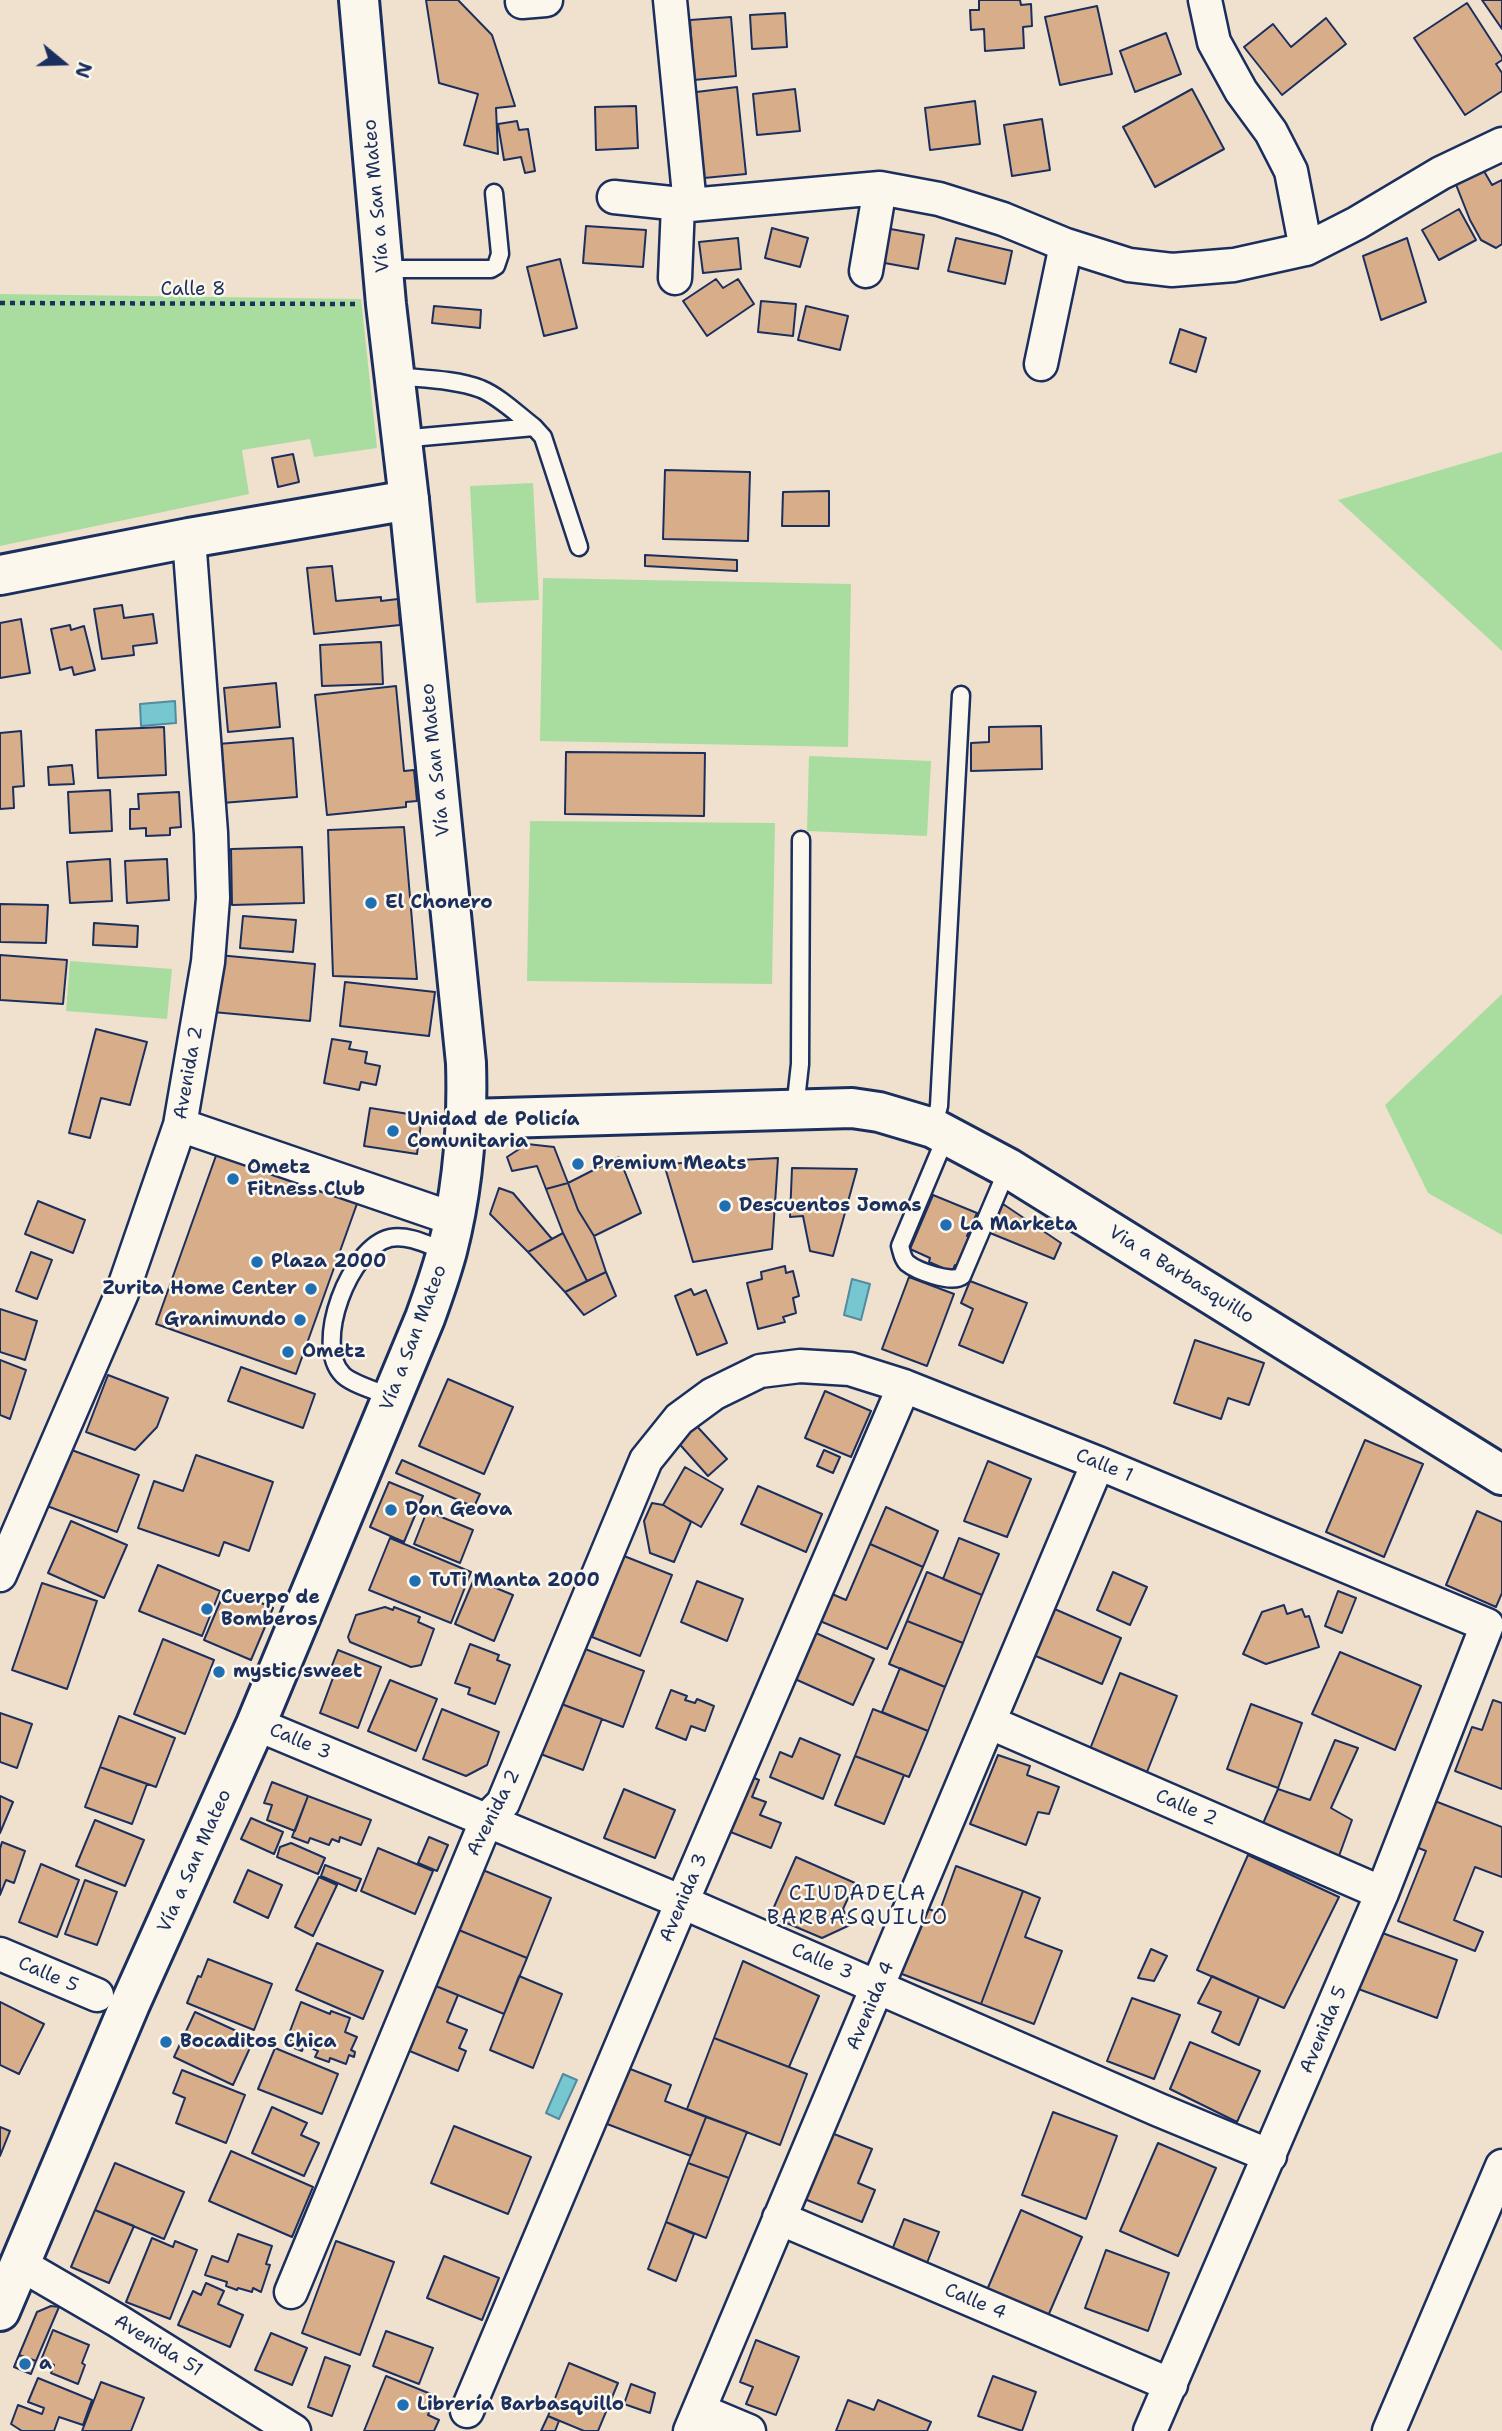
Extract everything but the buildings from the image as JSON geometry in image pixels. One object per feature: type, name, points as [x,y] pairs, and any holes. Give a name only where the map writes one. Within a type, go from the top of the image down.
[{"type":"main road","name":"Vía a San Mateo","points":[[0,2311],[130,2004],[256,1724],[425,1318],[451,1236],[463,1166],[468,1119],[466,1063],[450,890],[394,376],[359,0]]},
{"type":"main road","points":[[0,575],[189,538],[409,500]]},
{"type":"main road","name":"Via a Barbasquillo","points":[[468,1119],[852,1108],[879,1112],[940,1131],[1008,1168],[1502,1475]]},
{"type":"street","points":[[670,0],[684,205],[675,278]]},
{"type":"street","points":[[1205,0],[1214,42],[1241,91],[1271,132],[1291,171],[1306,249]]},
{"type":"street","points":[[614,197],[684,205],[880,188],[939,198],[1129,265],[1172,270],[1234,265],[1306,249],[1357,223],[1441,173],[1502,144]]},
{"type":"street","points":[[866,271],[880,188]]},
{"type":"street","points":[[1041,363],[1066,245]]},
{"type":"street","name":"Avenida 2","points":[[0,1575],[122,1293],[180,1125],[208,962],[214,898],[189,538]]},
{"type":"street","points":[[180,1125],[451,1236]]},
{"type":"street","name":"Calle 1","points":[[713,1394],[760,1371],[800,1366],[850,1369],[904,1386],[1098,1463],[1487,1625]]},
{"type":"street","name":"Avenida 3","points":[[467,2410],[904,1386]]},
{"type":"street","name":"Avenida 2","points":[[291,2292],[487,1819],[503,1803],[646,1460],[679,1419],[713,1394]]},
{"type":"street","name":"Avenida 4","points":[[695,2420],[991,1723],[1098,1463]]},
{"type":"street","name":"Avenida 5","points":[[1150,2431],[1382,1893],[1487,1625]]},
{"type":"street","name":"Calle 2","points":[[991,1723],[1382,1893]]},
{"type":"street","name":"Calle 3","points":[[256,1724],[682,1902],[1270,2156]]},
{"type":"street","name":"Calle 5","points":[[0,1954],[97,1995]]},
{"type":"street","points":[[1389,2431],[1502,2166]]},
{"type":"street","name":"Calle 4","points":[[779,2218],[1171,2385]]},
{"type":"street","name":"Avenida 51","points":[[20,2264],[118,2321],[294,2431]]},
{"type":"street","points":[[695,2420],[749,2431]]},
{"type":"lane","points":[[385,286],[496,266],[500,254],[494,193]]},
{"type":"lane","points":[[394,376],[481,389],[534,427],[543,438],[579,547]]},
{"type":"lane","points":[[402,440],[534,427]]},
{"type":"lane","points":[[961,695],[939,1106],[940,1131],[900,1246],[908,1264],[948,1280],[956,1280],[962,1276],[1008,1168]]},
{"type":"lane","points":[[795,1109],[800,1051],[801,840]]},
{"type":"lane","points":[[392,1397],[344,1377],[332,1360],[330,1342],[333,1319],[344,1290],[359,1263],[374,1247],[387,1238],[451,1236]]},
{"type":"path","name":"Calle 8","points":[[0,303],[385,286]]},
{"type":"green space","points":[[0,294],[361,299],[377,448],[314,457],[310,439],[242,450],[249,494],[0,546]]},
{"type":"green space","points":[[1502,452],[1502,651],[1338,500]]},
{"type":"green space","points":[[533,483],[539,600],[476,603],[470,486]]},
{"type":"green space","points":[[543,578],[851,584],[848,747],[540,741]]},
{"type":"green space","points":[[809,756],[931,761],[927,836],[807,831]]},
{"type":"green space","points":[[530,821],[775,823],[772,984],[527,981]]},
{"type":"green space","points":[[70,961],[172,969],[167,1019],[66,1011]]},
{"type":"green space","points":[[1502,994],[1502,1235],[1428,1193],[1385,1105]]},
{"type":"water","points":[[175,701],[176,723],[141,726],[140,704]]},
{"type":"water","points":[[852,1279],[870,1284],[861,1320],[844,1315]]},
{"type":"water","points":[[563,2074],[577,2080],[559,2119],[546,2113]]},
{"type":"place","name":"El Chonero","points":[[371,903]]},
{"type":"place","name":"Unidad de Policía Comunitaria","points":[[393,1131]]},
{"type":"place","name":"Premium Meats","points":[[578,1164]]},
{"type":"place","name":"Ometz Fitness Club","points":[[233,1179]]},
{"type":"place","name":"Descuentos Jomas","points":[[725,1206]]},
{"type":"place","name":"La Marketa","points":[[946,1225]]},
{"type":"place","name":"Plaza 2000","points":[[257,1262]]},
{"type":"place","name":"Zurita Home Center","points":[[311,1289]]},
{"type":"place","name":"Granimundo","points":[[300,1320]]},
{"type":"place","name":"Ometz","points":[[288,1352]]},
{"type":"place","name":"Don Geova","points":[[391,1510]]},
{"type":"place","name":"TuTi Manta 2000","points":[[415,1581]]},
{"type":"place","name":"Cuerpo de Bomberos","points":[[207,1609]]},
{"type":"place","name":"mystic sweet","points":[[219,1672]]},
{"type":"place","name":"Bocaditos Chica","points":[[166,2042]]},
{"type":"place","name":"a","points":[[25,2364]]},
{"type":"place","name":"Librería Barbasquillo","points":[[403,2405]]},
{"type":"district","name":"CIUDADELA BARBASQUILLO","points":[[858,1907]]}]
